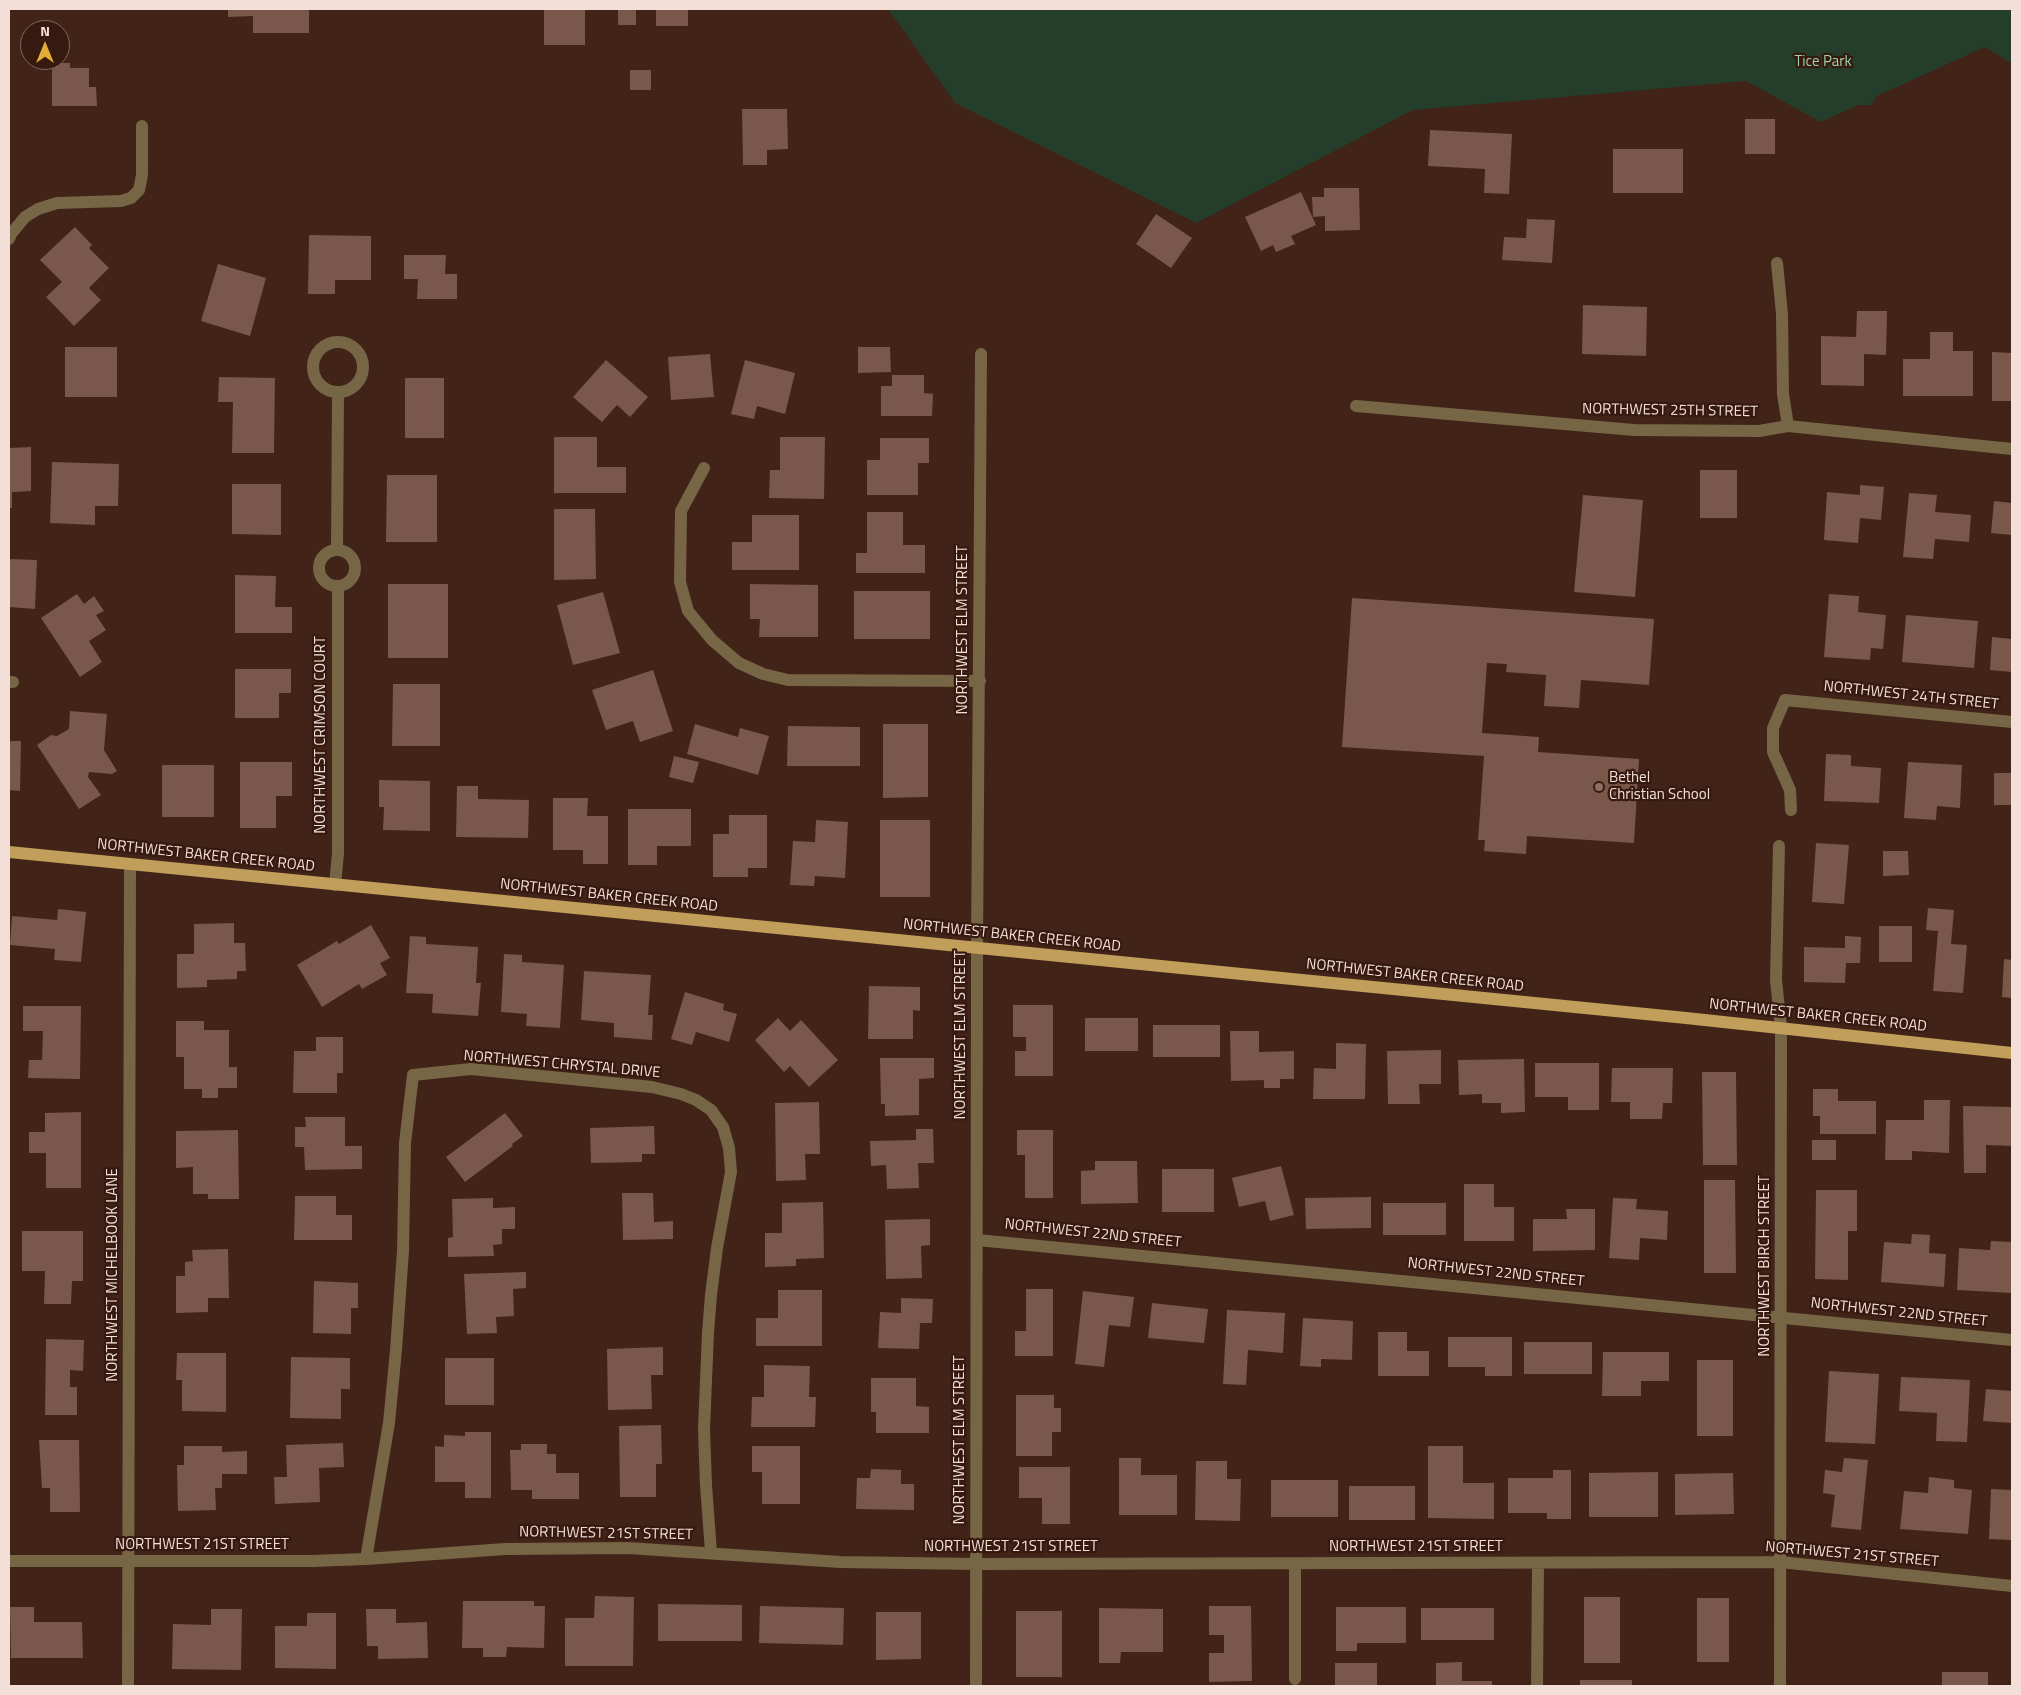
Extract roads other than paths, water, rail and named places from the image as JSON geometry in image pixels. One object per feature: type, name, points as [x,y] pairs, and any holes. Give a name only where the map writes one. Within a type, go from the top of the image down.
[{"type":"main road","name":"NORTHWEST BAKER CREEK ROAD","points":[[9,852],[1781,1028],[2012,1053]]},
{"type":"street","points":[[9,239],[25,217],[38,209],[57,203],[121,201],[131,198],[140,190],[142,175],[142,126]]},
{"type":"street","points":[[1777,264],[1782,314],[1783,394],[1788,426]]},
{"type":"street","points":[[342,342],[357,350],[363,363],[362,371],[354,386],[338,392],[318,383],[313,370],[313,361],[318,350],[323,346],[328,343],[342,342]]},
{"type":"street","name":"NORTHWEST ELM STREET","points":[[976,1686],[977,949],[981,354]]},
{"type":"street","points":[[337,550],[338,392]]},
{"type":"street","name":"NORTHWEST 25TH STREET","points":[[1356,406],[1634,430],[1759,431],[1788,426],[2012,449]]},
{"type":"street","points":[[704,468],[681,511],[680,582],[688,611],[712,640],[740,663],[763,674],[788,680],[980,681]]},
{"type":"street","points":[[337,550],[347,553],[353,559],[355,566],[354,574],[350,581],[338,586],[331,585],[324,580],[320,573],[319,564],[327,552],[337,550]]},
{"type":"street","name":"NORTHWEST CRIMSON COURT","points":[[335,885],[338,853],[338,586]]},
{"type":"street","name":"NORTHWEST 24TH STREET","points":[[1791,810],[1790,790],[1773,752],[1773,728],[1785,700],[2012,722]]},
{"type":"street","name":"NORTHWEST BIRCH STREET","points":[[1779,846],[1776,980],[1781,1028],[1780,1686]]},
{"type":"street","name":"NORTHWEST MICHELBOOK LANE","points":[[128,1686],[130,864]]},
{"type":"street","name":"NORTHWEST CHRYSTAL DRIVE","points":[[366,1559],[389,1423],[403,1251],[405,1143],[413,1075],[471,1070],[652,1087],[696,1100],[711,1110],[723,1128],[729,1148],[731,1172],[717,1248],[711,1295],[704,1429],[711,1552]]},
{"type":"street","name":"NORTHWEST 22ND STREET","points":[[977,1240],[2012,1340]]},
{"type":"street","name":"NORTHWEST 21ST STREET","points":[[9,1561],[128,1562],[366,1559],[505,1549],[628,1548],[840,1562],[976,1564],[1780,1562],[2012,1586]]},
{"type":"street","points":[[1538,1563],[1538,1686]]},
{"type":"street","points":[[1296,1564],[1296,1679]]},
{"type":"place","name":"Bethel Christian School","points":[[1599,787]]},
{"type":"park label","name":"Tice Park","points":[[1823,62]]}]
